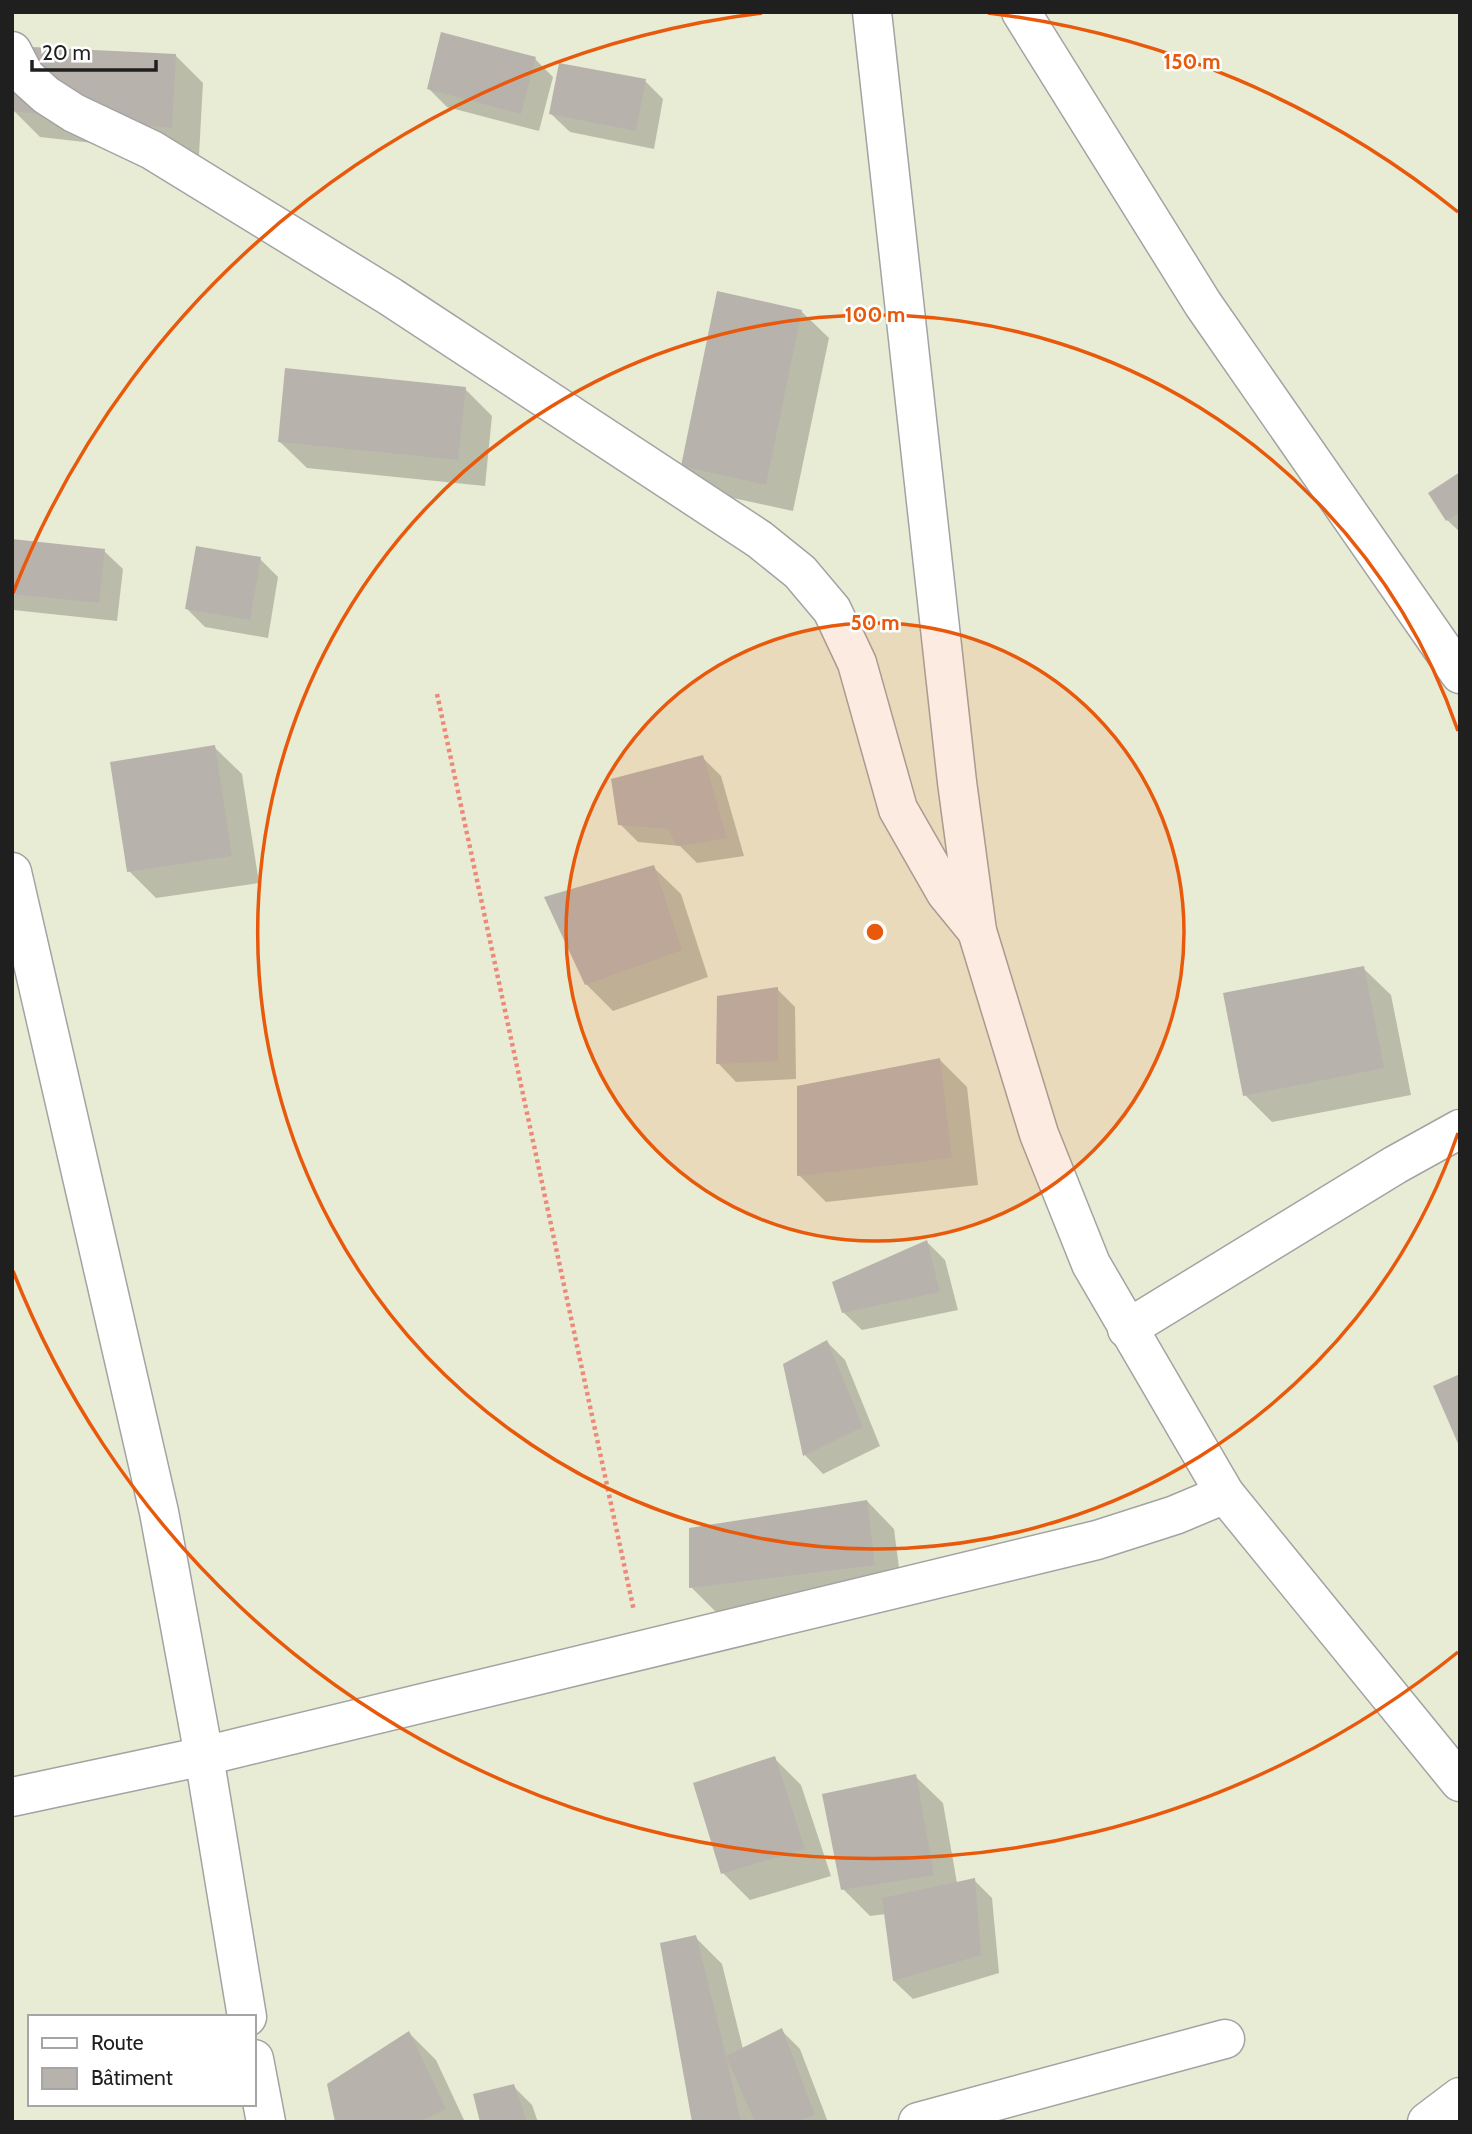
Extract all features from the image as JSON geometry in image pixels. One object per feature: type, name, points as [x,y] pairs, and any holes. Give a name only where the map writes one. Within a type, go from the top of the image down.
[{"type":"street","points":[[872,12],[957,782],[977,931],[1039,1134],[1091,1264],[1226,1494],[1460,1782]]},
{"type":"street","points":[[1021,12],[1203,304],[1460,674]]},
{"type":"street","points":[[12,51],[25,76],[46,95],[74,113],[152,150],[391,297],[759,539],[800,572],[832,610],[857,663],[898,809],[946,893],[977,931]]},
{"type":"street","points":[[12,872],[159,1512],[204,1756],[247,2015]]},
{"type":"street","points":[[1127,1329],[1383,1172],[1460,1129]]},
{"type":"street","points":[[12,1797],[204,1756],[1097,1540],[1175,1515],[1226,1494]]},
{"type":"street","points":[[918,2122],[1225,2039]]},
{"type":"street","points":[[256,2070],[266,2122]]},
{"type":"street","points":[[1427,2122],[1460,2097]]},
{"type":"path","points":[[437,694],[643,1649]]},
{"type":"green space","points":[[12,12],[1460,12],[1460,2122],[12,2122]]},
{"type":"building","points":[[441,32],[536,57],[521,114],[427,89]]},
{"type":"building","points":[[12,46],[176,54],[172,128],[12,111]]},
{"type":"building","points":[[559,63],[646,79],[636,131],[549,114]]},
{"type":"building","points":[[717,291],[802,310],[766,485],[681,466]]},
{"type":"building","points":[[285,368],[466,387],[458,460],[278,442]]},
{"type":"building","points":[[1460,472],[1460,512],[1446,521],[1428,493]]},
{"type":"building","points":[[12,539],[105,549],[99,603],[12,594]]},
{"type":"building","points":[[196,546],[261,557],[250,620],[185,609]]},
{"type":"building","points":[[215,745],[232,856],[127,872],[110,762]]},
{"type":"building","points":[[703,755],[727,838],[677,846],[668,829],[618,825],[611,779]]},
{"type":"building","points":[[654,865],[682,950],[585,985],[544,897]]},
{"type":"building","points":[[1364,966],[1384,1068],[1243,1096],[1223,993]]},
{"type":"building","points":[[778,987],[778,1061],[716,1064],[717,996]]},
{"type":"building","points":[[940,1058],[952,1158],[797,1176],[797,1086]]},
{"type":"building","points":[[927,1240],[940,1292],[842,1313],[832,1282]]},
{"type":"building","points":[[827,1340],[863,1427],[803,1456],[783,1364]]},
{"type":"building","points":[[1460,1374],[1460,1448],[1433,1386]]},
{"type":"building","points":[[867,1500],[875,1565],[689,1588],[689,1528]]},
{"type":"building","points":[[775,1756],[805,1849],[721,1874],[693,1783]]},
{"type":"building","points":[[916,1774],[934,1875],[841,1890],[822,1794]]},
{"type":"building","points":[[975,1878],[981,1955],[893,1981],[882,1898]]},
{"type":"building","points":[[696,1935],[741,2122],[692,2122],[660,1943]]},
{"type":"building","points":[[782,2028],[815,2115],[795,2122],[755,2122],[726,2056]]},
{"type":"building","points":[[409,2031],[446,2109],[419,2122],[335,2122],[327,2084]]},
{"type":"building","points":[[514,2084],[527,2122],[480,2122],[473,2094]]}]
